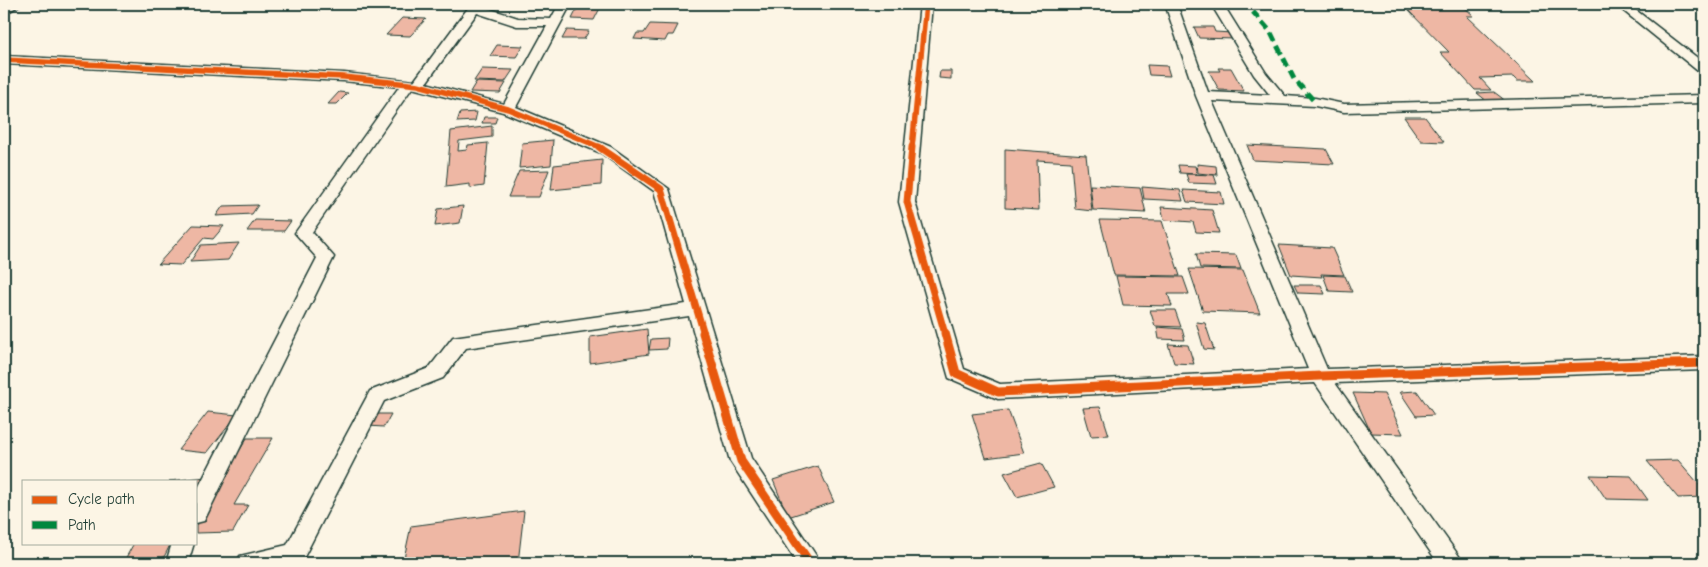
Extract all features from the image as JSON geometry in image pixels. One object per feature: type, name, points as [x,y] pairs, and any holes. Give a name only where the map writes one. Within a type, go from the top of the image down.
[{"type":"street","points":[[4,11],[15,4]]},
{"type":"street","points":[[508,109],[564,4]]},
{"type":"street","points":[[926,4],[908,202],[956,373],[998,392],[1320,376],[1704,362]]},
{"type":"street","points":[[1171,4],[1203,96],[1320,376],[1451,563]]},
{"type":"street","points":[[1217,4],[1261,75],[1281,100]]},
{"type":"street","points":[[1621,4],[1704,69]]},
{"type":"street","points":[[198,510],[326,257],[303,233],[413,85],[476,6],[517,22],[554,23]]},
{"type":"street","points":[[4,60],[344,76],[413,85],[508,109],[606,150],[661,189],[742,461],[810,563]]},
{"type":"street","points":[[1203,96],[1315,102],[1344,108],[1704,99]]},
{"type":"street","points":[[248,563],[294,554],[377,396],[436,373],[460,342],[696,309]]},
{"type":"street","points":[[177,563],[183,544]]},
{"type":"building","points":[[1404,6],[1463,6],[1474,16],[1467,16],[1535,81],[1517,81],[1513,77],[1480,78],[1491,90],[1475,90],[1440,52],[1449,52]]},
{"type":"building","points":[[578,7],[600,8],[594,20],[572,19]]},
{"type":"building","points":[[402,18],[426,19],[410,36],[386,35]]},
{"type":"building","points":[[650,24],[678,25],[673,35],[668,35],[665,41],[634,39],[637,33],[644,33]]},
{"type":"building","points":[[1194,27],[1213,27],[1215,32],[1232,33],[1235,39],[1199,38]]},
{"type":"building","points":[[567,30],[589,31],[584,39],[562,39]]},
{"type":"building","points":[[497,45],[523,46],[516,57],[490,56]]},
{"type":"building","points":[[1147,65],[1167,66],[1170,76],[1149,75]]},
{"type":"building","points":[[1218,68],[1231,68],[1244,91],[1219,90],[1209,71],[1220,71]]},
{"type":"building","points":[[482,69],[513,70],[505,82],[474,81]]},
{"type":"building","points":[[940,71],[951,71],[951,79],[939,78]]},
{"type":"building","points":[[476,82],[506,83],[500,93],[470,92]]},
{"type":"building","points":[[339,92],[348,93],[337,104],[328,104]]},
{"type":"building","points":[[1494,92],[1506,101],[1488,102],[1477,93]]},
{"type":"building","points":[[477,112],[475,121],[457,122],[460,113]]},
{"type":"building","points":[[484,117],[497,117],[495,123],[482,123]]},
{"type":"building","points":[[1404,117],[1425,117],[1444,142],[1421,141]]},
{"type":"building","points":[[492,126],[492,137],[459,141],[458,151],[467,150],[468,145],[488,143],[484,186],[470,188],[470,184],[446,187],[451,131]]},
{"type":"building","points":[[553,140],[551,165],[519,168],[522,143]]},
{"type":"building","points":[[1247,145],[1326,149],[1334,164],[1253,160]]},
{"type":"building","points":[[1005,149],[1086,155],[1092,211],[1075,209],[1071,162],[1037,160],[1039,210],[1005,208]]},
{"type":"building","points":[[602,160],[601,185],[551,190],[554,165]]},
{"type":"building","points":[[1197,164],[1216,166],[1217,175],[1198,173]]},
{"type":"building","points":[[1178,165],[1195,166],[1197,174],[1180,173]]},
{"type":"building","points":[[549,170],[539,197],[508,197],[519,171]]},
{"type":"building","points":[[1186,174],[1214,175],[1217,184],[1189,183]]},
{"type":"building","points":[[1090,185],[1140,188],[1146,213],[1093,210]]},
{"type":"building","points":[[1142,187],[1180,190],[1183,201],[1144,199]]},
{"type":"building","points":[[1183,190],[1221,192],[1224,204],[1187,202]]},
{"type":"building","points":[[258,205],[252,214],[216,216],[223,206]]},
{"type":"building","points":[[463,206],[460,223],[435,226],[438,209]]},
{"type":"building","points":[[1161,207],[1212,210],[1219,233],[1196,232],[1193,222],[1164,220]]},
{"type":"building","points":[[255,220],[291,221],[284,231],[247,231]]},
{"type":"building","points":[[1100,220],[1162,221],[1180,276],[1114,275]]},
{"type":"building","points":[[193,225],[224,226],[213,239],[204,238],[181,265],[158,264]]},
{"type":"building","points":[[239,243],[228,260],[190,262],[201,245]]},
{"type":"building","points":[[1279,245],[1332,248],[1344,275],[1321,274],[1322,277],[1291,275]]},
{"type":"building","points":[[1196,254],[1236,255],[1241,269],[1200,268]]},
{"type":"building","points":[[1189,269],[1243,270],[1260,313],[1203,311]]},
{"type":"building","points":[[1323,275],[1345,276],[1352,292],[1329,291]]},
{"type":"building","points":[[1116,276],[1183,277],[1189,294],[1168,294],[1172,306],[1123,305]]},
{"type":"building","points":[[1294,285],[1321,285],[1325,294],[1298,293]]},
{"type":"building","points":[[1150,310],[1175,310],[1181,327],[1155,326]]},
{"type":"building","points":[[1196,322],[1205,323],[1214,350],[1204,349]]},
{"type":"building","points":[[1157,327],[1182,329],[1185,340],[1159,339]]},
{"type":"building","points":[[647,329],[649,354],[590,363],[590,337]]},
{"type":"building","points":[[668,338],[667,349],[649,350],[651,339]]},
{"type":"building","points":[[1168,344],[1188,345],[1194,364],[1174,363]]},
{"type":"building","points":[[1417,391],[1434,415],[1416,416],[1400,392]]},
{"type":"building","points":[[1353,393],[1384,394],[1403,434],[1371,433]]},
{"type":"building","points":[[1100,407],[1109,435],[1091,436],[1083,408]]},
{"type":"building","points":[[1008,410],[1024,453],[986,458],[972,414]]},
{"type":"building","points":[[208,412],[237,415],[207,453],[178,450]]},
{"type":"building","points":[[373,414],[391,414],[384,427],[367,426]]},
{"type":"building","points":[[247,438],[273,438],[234,505],[248,505],[233,532],[198,533],[198,521]]},
{"type":"building","points":[[1678,460],[1704,490],[1704,497],[1678,498],[1647,461]]},
{"type":"building","points":[[1041,463],[1054,487],[1017,497],[1004,473]]},
{"type":"building","points":[[818,466],[834,502],[788,517],[773,480]]},
{"type":"building","points":[[1590,475],[1631,476],[1648,500],[1606,499]]},
{"type":"building","points":[[206,477],[198,492],[198,480],[178,480]]},
{"type":"building","points":[[524,511],[518,563],[403,563],[411,526]]},
{"type":"building","points":[[133,544],[170,544],[161,563],[123,563]]},
{"type":"marked path","points":[[1253,12],[1270,31],[1294,79],[1315,102]]},
{"type":"cycle path","points":[[926,4],[907,202],[956,373],[998,392],[1320,376],[1704,363]]},
{"type":"cycle path","points":[[4,60],[344,77],[418,85],[508,109],[606,150],[661,189],[741,461],[810,563]]}]
